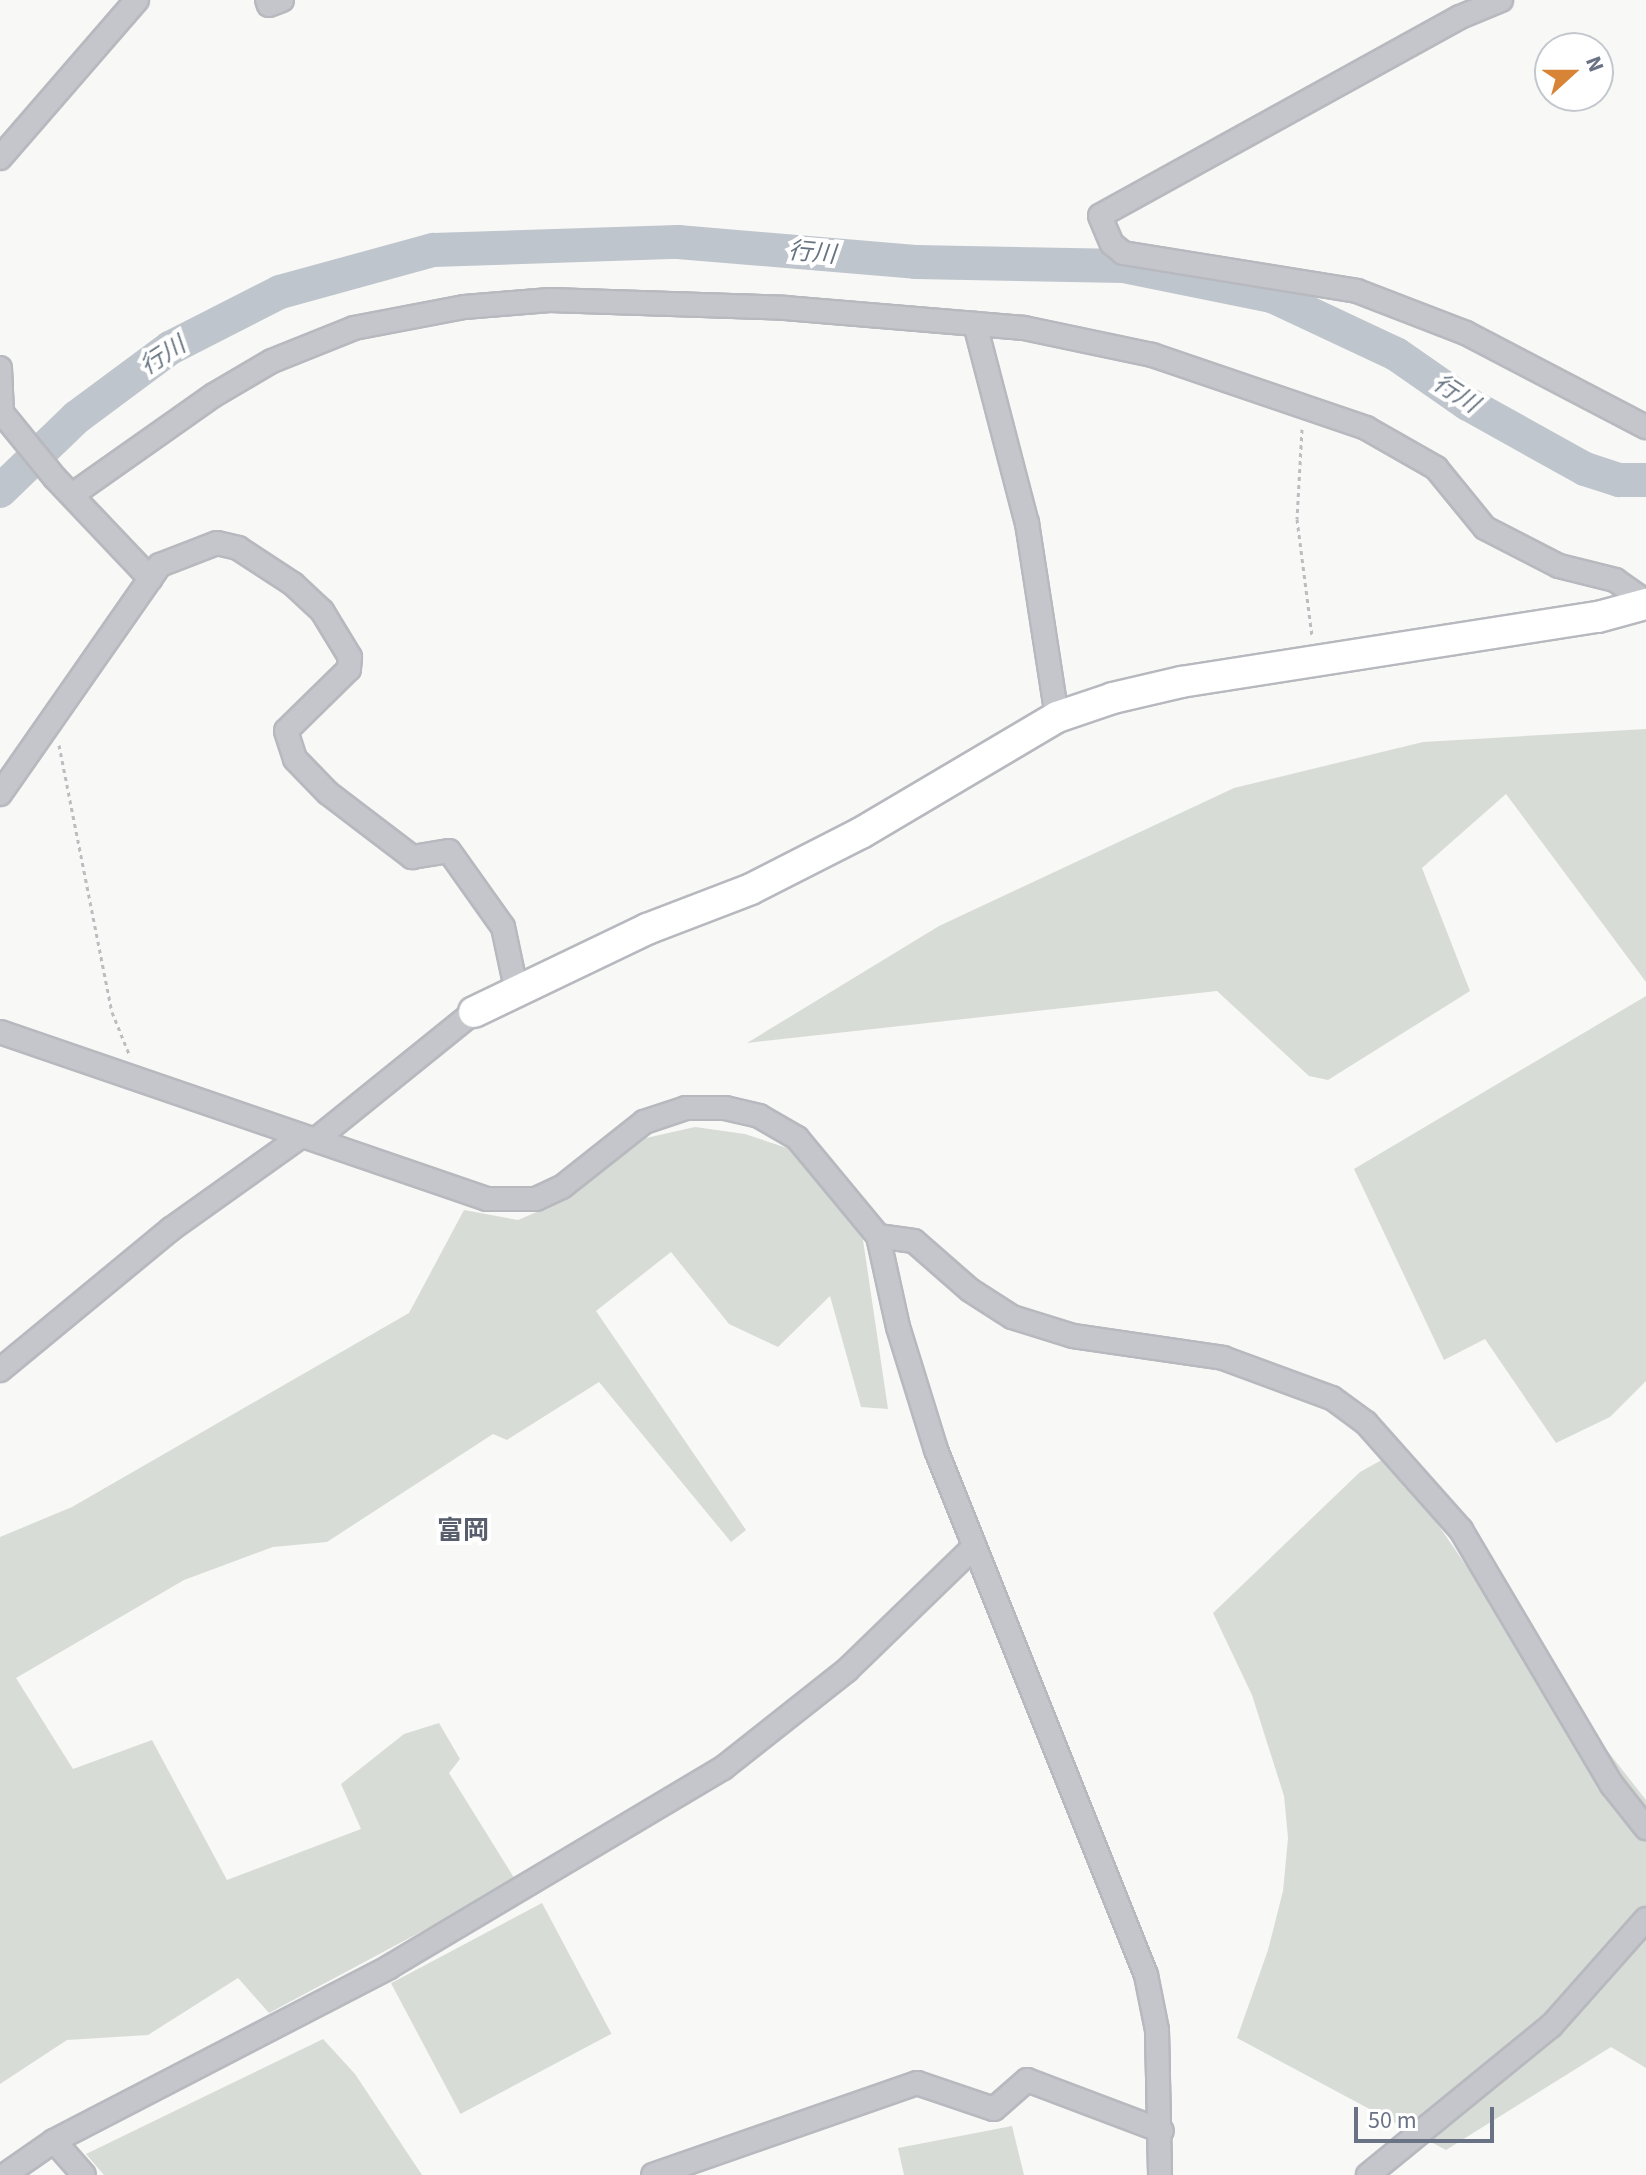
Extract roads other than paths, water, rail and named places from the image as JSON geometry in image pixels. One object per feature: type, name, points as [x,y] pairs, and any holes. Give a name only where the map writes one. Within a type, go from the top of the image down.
[{"type":"street","points":[[0,158],[137,0]]},
{"type":"street","points":[[267,0],[269,5],[282,0]]},
{"type":"street","points":[[1501,0],[1457,8],[1100,216],[1112,244],[1123,253],[1357,291],[1466,333],[1646,427]]},
{"type":"street","points":[[72,495],[214,395],[272,361],[354,328],[464,307],[566,300],[785,308],[1024,328],[1152,355],[1366,428],[1436,468],[1485,528],[1559,566],[1615,580],[1646,603]]},
{"type":"street","points":[[975,324],[1027,523],[1057,717]]},
{"type":"street","points":[[0,368],[4,416],[55,478],[151,579]]},
{"type":"street","points":[[0,794],[160,565],[217,543],[263,562],[322,611],[340,635],[349,669],[286,731],[295,759],[328,793],[412,857],[449,851],[503,927],[516,988]]},
{"type":"street","points":[[0,1370],[171,1229],[310,1137],[474,1012],[516,988],[765,882],[861,833],[1057,717],[1181,682],[1598,617],[1646,603]]},
{"type":"street","points":[[0,1032],[458,1190],[520,1200],[562,1187],[644,1122],[666,1112],[725,1108],[759,1116],[797,1138],[878,1236],[898,1327],[974,1547],[1146,1975],[1157,2030],[1162,2131],[1160,2175]]},
{"type":"street","points":[[878,1236],[914,1241],[970,1290],[1012,1317],[1073,1336],[1223,1358],[1320,1393],[1366,1423],[1461,1530],[1612,1785],[1646,1828]]},
{"type":"street","points":[[5,2175],[54,2141],[389,1967],[723,1768],[847,1670],[974,1547]]},
{"type":"street","points":[[1368,2175],[1551,2026],[1646,1919]]},
{"type":"street","points":[[653,2175],[917,2083],[994,2109],[1027,2080],[1162,2131]]},
{"type":"street","points":[[54,2141],[84,2175]]},
{"type":"waterway","name":"行川","points":[[0,491],[77,417],[170,348],[280,292],[433,250],[678,242],[915,262],[1124,266],[1272,296],[1396,354],[1468,404],[1585,469],[1619,480],[1646,480]]},
{"type":"district","name":"富岡","points":[[463,1531]]}]
